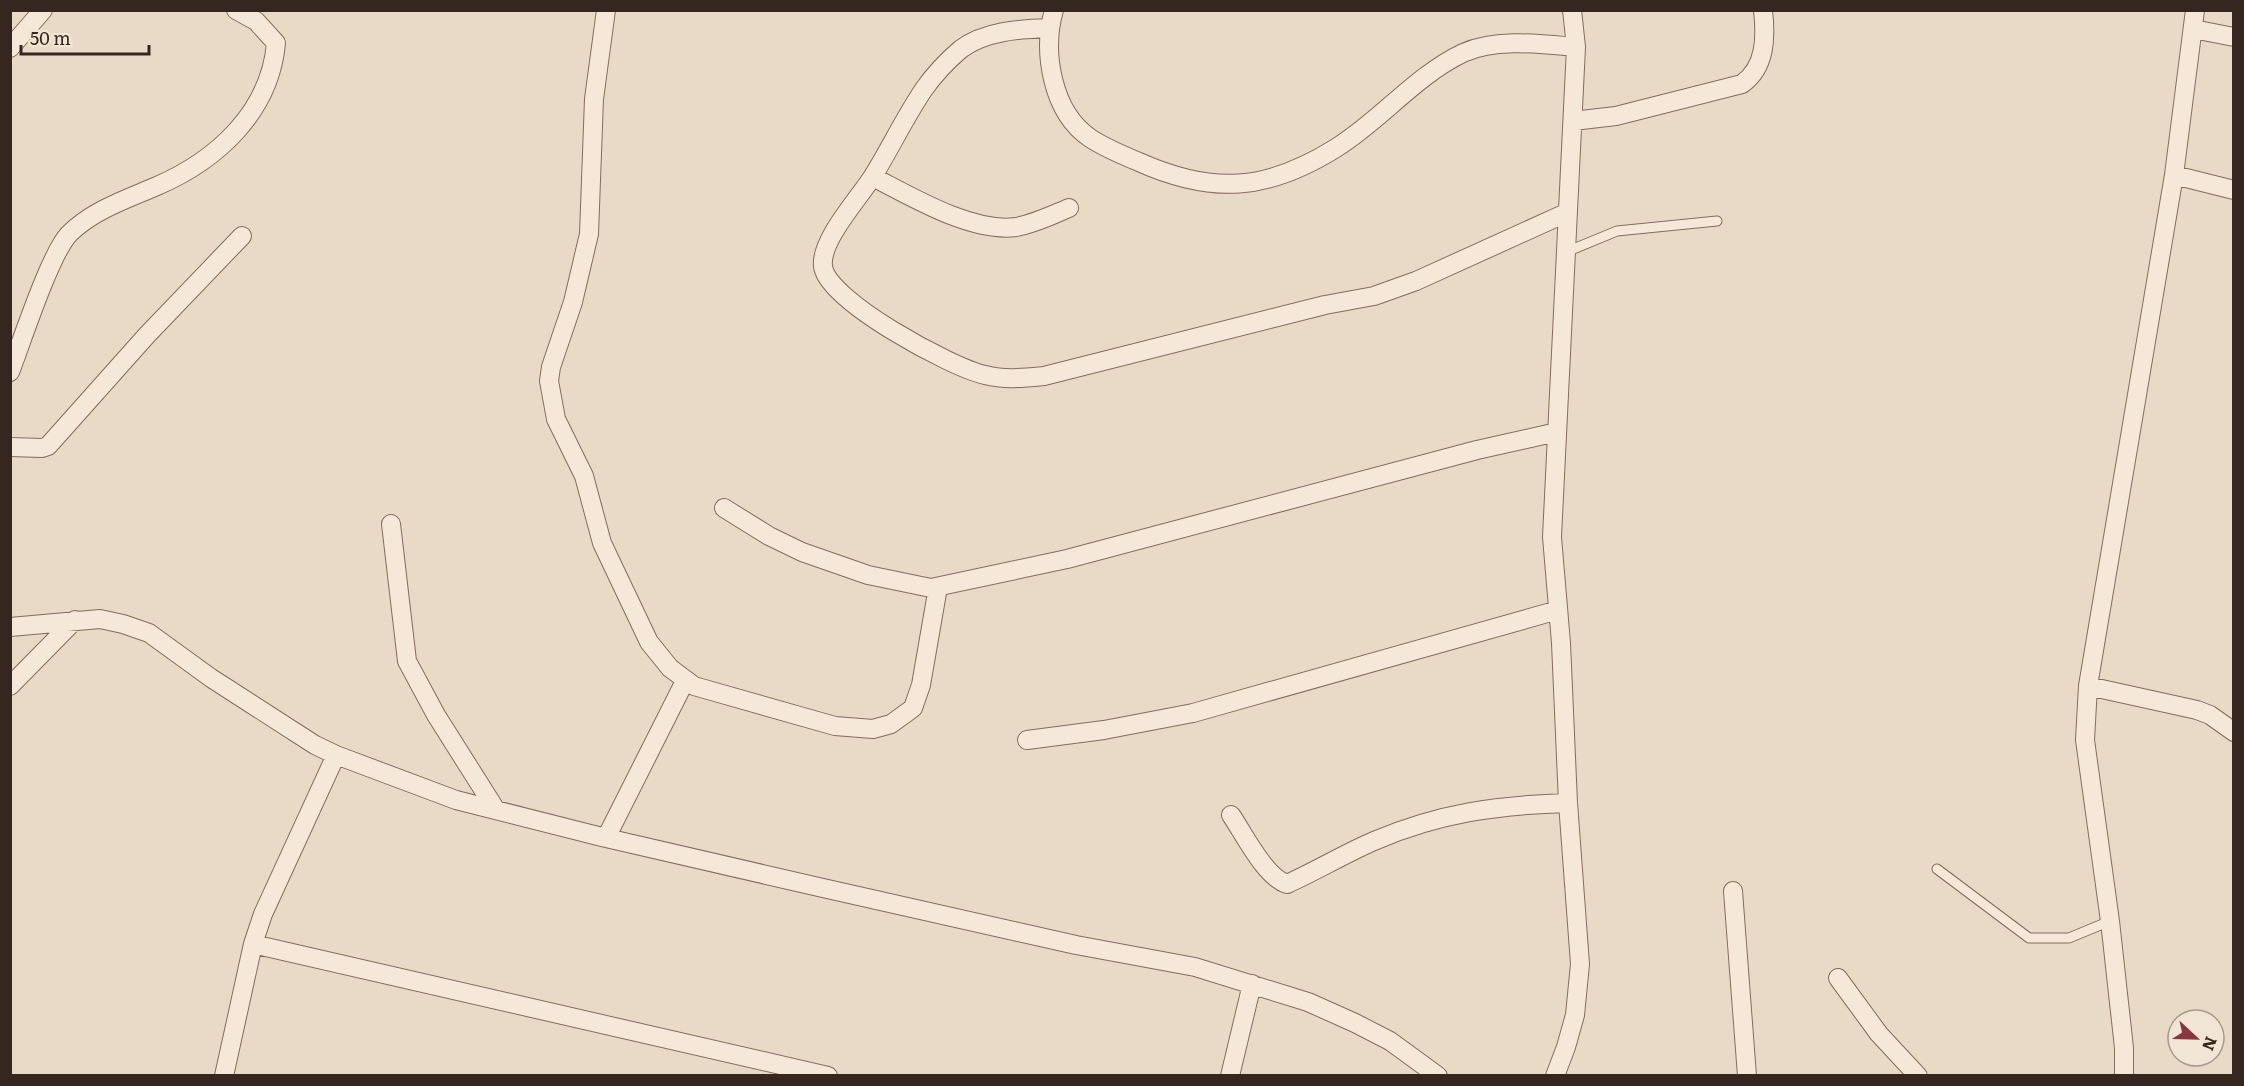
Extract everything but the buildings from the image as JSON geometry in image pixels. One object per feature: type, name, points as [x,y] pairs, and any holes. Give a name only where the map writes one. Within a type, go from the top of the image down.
[{"type":"street","points":[[10,48],[42,10]]},
{"type":"street","points":[[10,372],[56,255],[68,236],[84,221],[112,205],[193,170],[221,148],[242,126],[266,81],[273,63],[276,43],[256,21],[236,10]]},
{"type":"street","points":[[606,10],[594,99],[589,234],[585,257],[549,381],[556,419],[581,470],[602,543],[654,650],[685,681],[694,686],[835,726],[873,729],[891,724],[913,708],[921,685],[938,587]]},
{"type":"street","points":[[1054,10],[1048,28],[1052,73],[1071,120],[1083,133],[1114,152],[1154,169],[1189,181],[1220,185],[1244,185],[1271,178],[1337,148],[1418,82],[1464,53],[1507,45],[1539,44],[1576,47]]},
{"type":"street","points":[[1555,1076],[1575,1016],[1580,964],[1552,537],[1564,252],[1576,47],[1572,10]]},
{"type":"street","points":[[1573,121],[1616,116],[1742,84],[1750,79],[1761,60],[1763,10]]},
{"type":"street","points":[[2124,1076],[2124,1048],[2110,921],[2085,740],[2088,686],[2174,175],[2194,20],[2234,37]]},
{"type":"street","points":[[1048,28],[991,35],[963,48],[924,89],[873,177],[828,244],[823,266],[826,277],[845,297],[913,344],[956,365],[984,375],[1013,379],[1055,374],[1325,305],[1374,296],[1416,281],[1566,213]]},
{"type":"street","points":[[2174,175],[2234,190]]},
{"type":"street","points":[[873,177],[985,227],[1019,226],[1069,208]]},
{"type":"street","points":[[10,447],[48,446],[147,335],[242,236]]},
{"type":"street","points":[[724,508],[769,536],[802,552],[896,582],[938,587],[1139,542],[1477,450],[1557,432]]},
{"type":"street","points":[[391,524],[406,661],[436,715],[496,810]]},
{"type":"street","points":[[1027,740],[1104,730],[1193,713],[1558,609]]},
{"type":"street","points":[[10,627],[100,619],[149,633],[211,678],[336,755],[456,800],[606,838],[1076,945],[1195,967],[1308,1002],[1355,1023],[1390,1041],[1438,1076]]},
{"type":"street","points":[[10,686],[75,620]]},
{"type":"street","points":[[606,838],[685,681]]},
{"type":"street","points":[[2088,686],[2197,710],[2210,715],[2234,732]]},
{"type":"street","points":[[224,1076],[252,944],[263,914],[336,755]]},
{"type":"street","points":[[1231,814],[1267,870],[1276,879],[1287,884],[1376,840],[1433,820],[1490,807],[1568,803]]},
{"type":"street","points":[[1733,891],[1747,1076]]},
{"type":"street","points":[[252,944],[828,1076]]},
{"type":"street","points":[[1838,978],[1879,1034],[1918,1076]]},
{"type":"street","points":[[1230,1076],[1252,984]]},
{"type":"lane","points":[[1564,252],[1617,231],[1717,221]]},
{"type":"lane","points":[[1937,869],[2029,938],[2069,938],[2110,921]]}]
